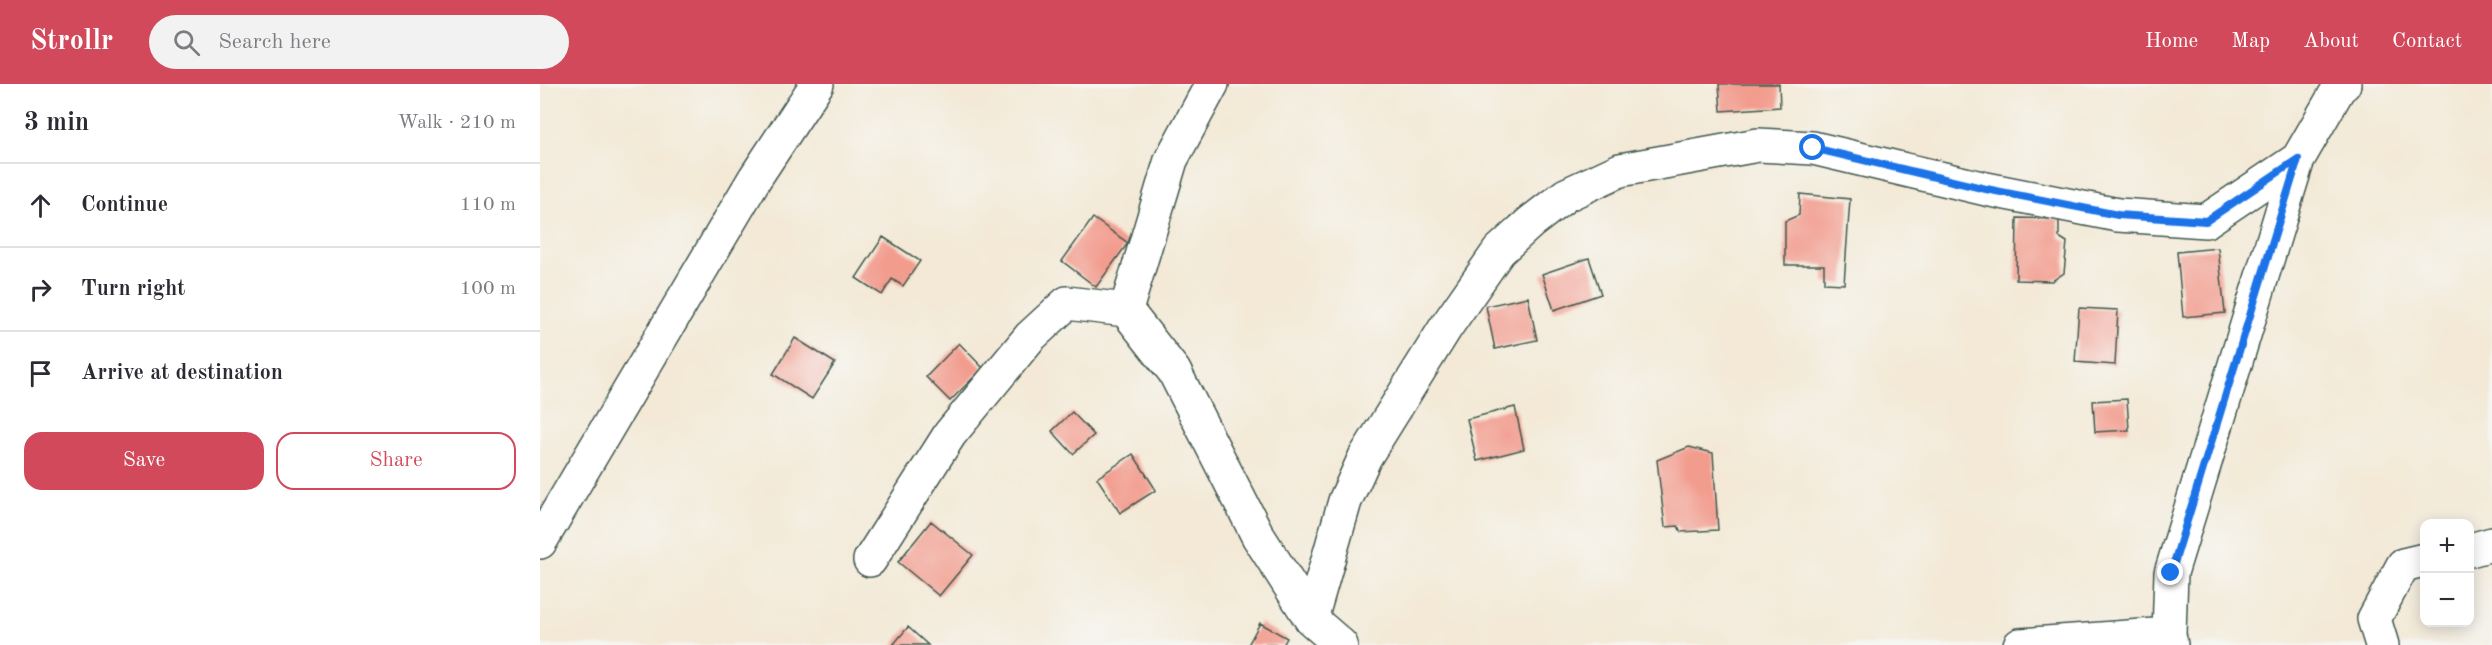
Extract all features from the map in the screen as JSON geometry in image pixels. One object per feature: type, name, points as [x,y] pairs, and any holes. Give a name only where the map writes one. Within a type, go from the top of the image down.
[{"type":"street","points":[[540,542],[755,178],[817,84]]},
{"type":"street","points":[[1126,310],[1171,159],[1212,84]]},
{"type":"street","points":[[2020,645],[2170,639],[2171,573],[2298,159],[2336,85]]},
{"type":"street","points":[[1311,619],[1345,501],[1365,457],[1446,327],[1499,251],[1566,195],[1620,170],[1758,145],[1813,148],[1986,189],[2118,215],[2206,221],[2298,159]]},
{"type":"street","points":[[870,560],[950,434],[1030,337],[1067,303],[1126,310],[1174,371],[1258,536],[1311,619],[1341,645]]},
{"type":"street","points":[[2474,549],[2492,544]]},
{"type":"street","points":[[2382,645],[2374,619],[2403,565],[2420,561]]},
{"type":"building","points":[[1719,84],[1779,84],[1780,107],[1721,111]]},
{"type":"building","points":[[1800,194],[1850,199],[1844,284],[1824,283],[1824,265],[1785,265],[1785,221],[1799,215]]},
{"type":"building","points":[[1093,218],[1128,243],[1096,287],[1062,261]]},
{"type":"building","points":[[2017,218],[2059,219],[2059,237],[2067,242],[2064,273],[2052,281],[2016,280]]},
{"type":"building","points":[[883,237],[920,261],[903,286],[892,279],[882,295],[856,278]]},
{"type":"building","points":[[2218,248],[2225,313],[2183,317],[2177,252]]},
{"type":"building","points":[[1589,258],[1601,294],[1554,310],[1542,274]]},
{"type":"building","points":[[1528,297],[1537,340],[1495,349],[1486,306]]},
{"type":"building","points":[[2079,308],[2118,310],[2115,365],[2075,362]]},
{"type":"building","points":[[795,338],[835,363],[812,399],[773,374]]},
{"type":"building","points":[[959,343],[983,368],[950,401],[926,377]]},
{"type":"building","points":[[2127,399],[2129,430],[2095,432],[2093,401]]},
{"type":"building","points":[[1515,407],[1524,449],[1477,461],[1467,419]]},
{"type":"building","points":[[1072,412],[1094,435],[1073,454],[1052,431]]},
{"type":"building","points":[[1689,447],[1713,453],[1718,530],[1681,532],[1678,526],[1665,527],[1657,460]]},
{"type":"building","points":[[1133,454],[1156,490],[1120,513],[1097,478]]},
{"type":"building","points":[[931,521],[973,555],[939,596],[898,562]]},
{"type":"building","points":[[1260,623],[1287,638],[1283,645],[1248,645]]},
{"type":"building","points":[[908,627],[928,645],[893,645]]},
{"type":"route","points":[[1813,148],[1986,189],[2118,215],[2206,221],[2298,159],[2171,573]]}]
